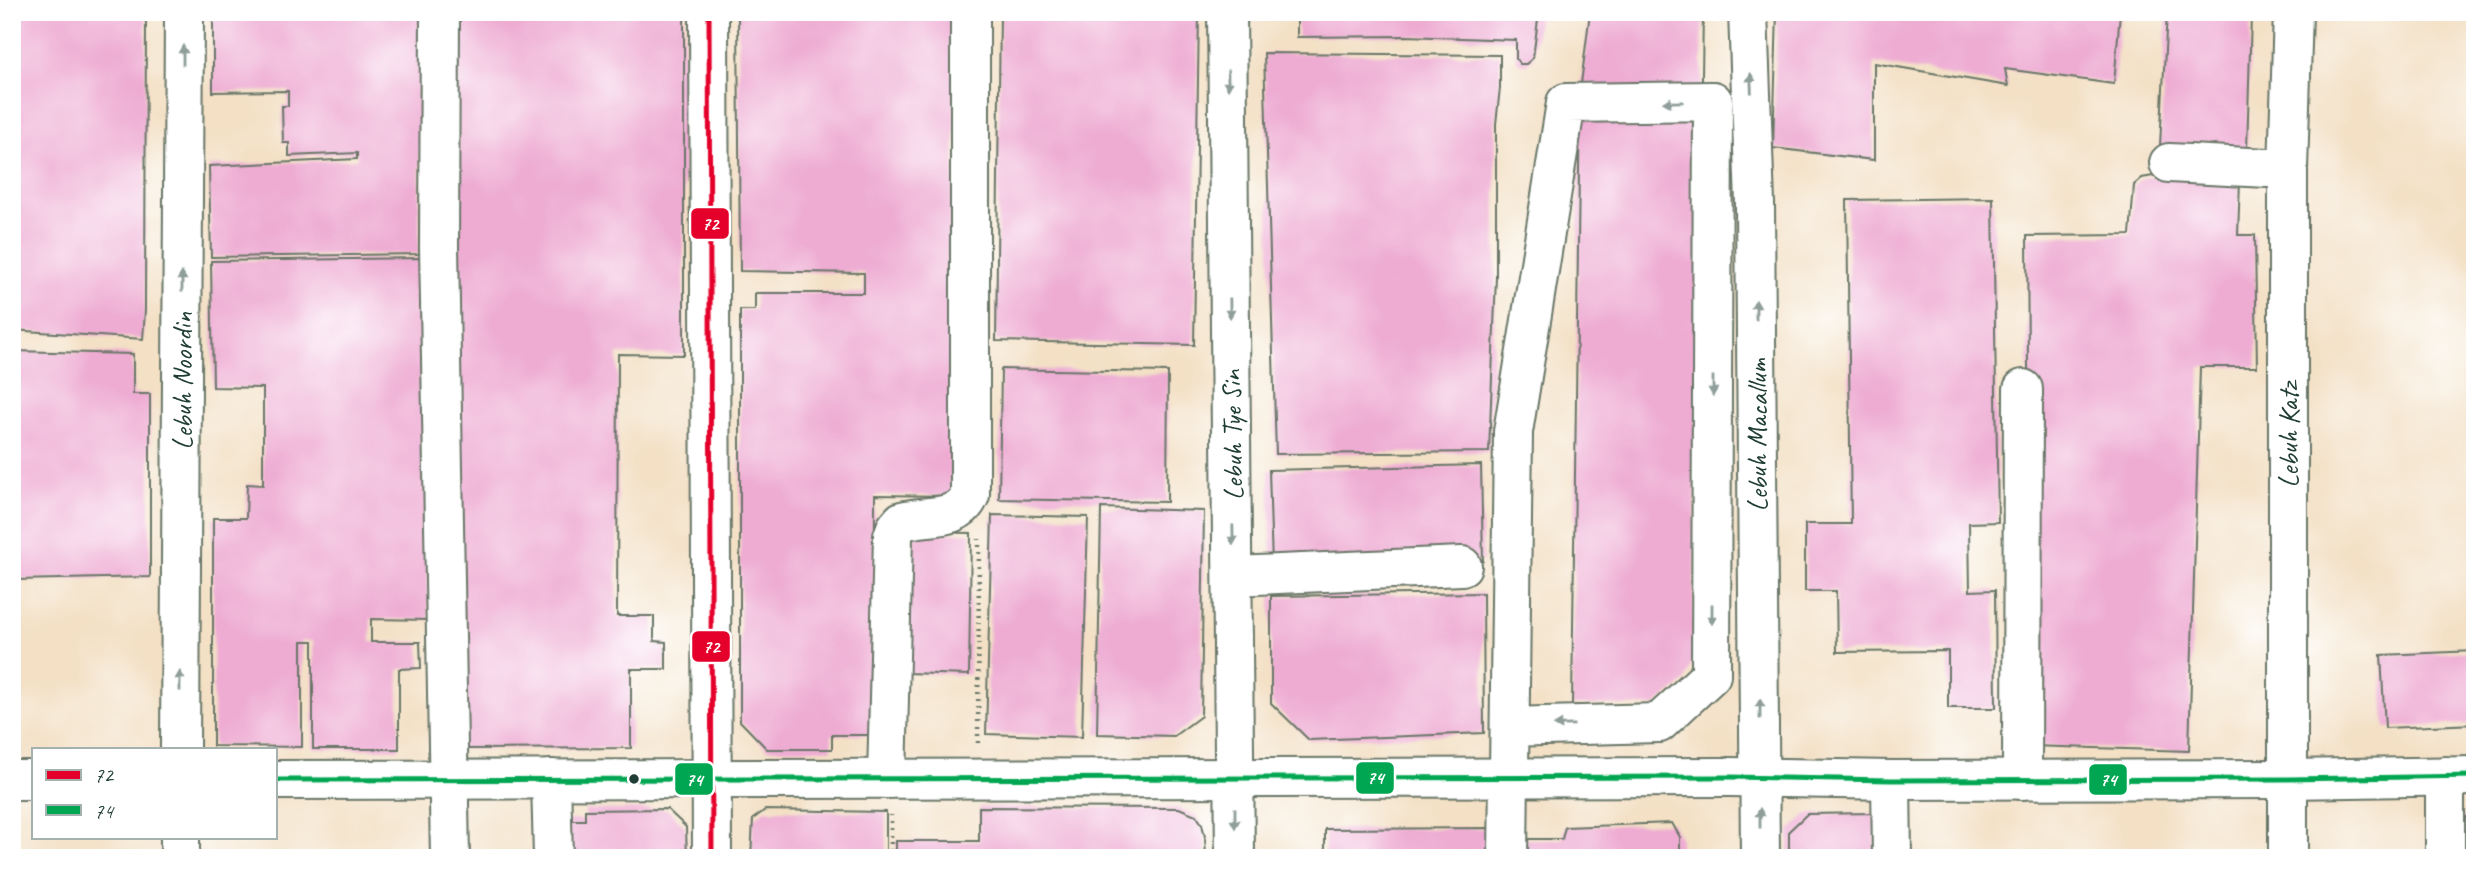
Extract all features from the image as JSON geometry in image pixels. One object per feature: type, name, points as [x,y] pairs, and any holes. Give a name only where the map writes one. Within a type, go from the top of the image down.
[{"type":"street","name":"Lebuh Noordin","points":[[180,748],[184,12]]},
{"type":"street","points":[[440,12],[439,247],[450,858]]},
{"type":"street","points":[[709,12],[712,858]]},
{"type":"street","points":[[887,779],[893,536],[902,521],[961,510],[970,495],[970,12]]},
{"type":"street","name":"Lebuh Tye Sin","points":[[1227,12],[1235,858]]},
{"type":"street","name":"Lebuh Macallum","points":[[1748,12],[1755,212],[1760,858]]},
{"type":"street","name":"Lebuh Katz","points":[[2288,858],[2288,169],[2293,12]]},
{"type":"street","points":[[1508,858],[1513,432],[1566,103],[1713,101],[1712,675],[1659,723],[1510,727]]},
{"type":"street","points":[[2169,163],[2288,169]]},
{"type":"street","points":[[1714,212],[1755,212]]},
{"type":"street","points":[[2022,780],[2023,389]]},
{"type":"street","points":[[1234,576],[1462,566]]},
{"type":"street","points":[[276,780],[2022,780],[2460,776],[2445,858]]},
{"type":"street","points":[[551,779],[553,858]]},
{"type":"street","points":[[12,780],[32,780]]},
{"type":"street","points":[[1891,780],[1892,858]]},
{"type":"street","points":[[180,838],[180,858]]},
{"type":"path","points":[[966,504],[979,530],[978,779]]},
{"type":"building","points":[[12,12],[146,12],[143,339],[12,330]]},
{"type":"building","points":[[213,12],[422,12],[419,254],[211,257],[209,166],[357,159],[357,153],[289,156],[289,143],[283,143],[282,106],[288,106],[288,91],[213,92]]},
{"type":"building","points":[[458,12],[684,12],[684,355],[618,354],[617,616],[654,616],[654,641],[666,642],[666,669],[631,669],[631,748],[461,749],[457,353]]},
{"type":"building","points":[[738,12],[956,12],[951,496],[875,495],[874,735],[832,735],[832,749],[767,749],[740,721],[740,310],[755,310],[755,293],[864,293],[864,273],[740,271]]},
{"type":"building","points":[[1000,12],[1199,12],[1194,345],[996,341]]},
{"type":"building","points":[[1297,12],[1539,12],[1533,58],[1526,64],[1520,64],[1516,59],[1516,40],[1406,36],[1297,37]]},
{"type":"building","points":[[1590,12],[1703,12],[1693,661],[1685,682],[1655,706],[1572,705],[1580,92]]},
{"type":"building","points":[[1777,12],[2120,12],[2114,84],[2005,69],[2008,86],[1874,63],[1874,160],[1773,148]]},
{"type":"building","points":[[2167,12],[2234,12],[2251,15],[2247,150],[2160,146]]},
{"type":"building","points":[[1264,53],[1500,55],[1496,124],[1496,277],[1489,452],[1276,454]]},
{"type":"building","points":[[2153,176],[2240,181],[2238,235],[2255,235],[2257,367],[2200,367],[2189,751],[2031,746],[2027,236],[2130,235],[2134,185],[2142,178]]},
{"type":"building","points":[[1993,198],[1998,522],[1969,523],[1970,591],[1995,590],[1996,708],[1948,708],[1948,651],[1837,652],[1836,591],[1805,591],[1805,524],[1851,524],[1847,200]]},
{"type":"building","points":[[422,258],[429,620],[371,619],[371,642],[420,642],[421,668],[399,669],[399,749],[313,749],[313,641],[302,641],[302,747],[213,746],[213,518],[246,518],[247,484],[263,485],[263,388],[213,387],[211,261]]},
{"type":"building","points":[[12,351],[133,354],[133,394],[150,394],[150,577],[16,580],[16,567],[12,567]]},
{"type":"building","points":[[1001,369],[1168,372],[1167,502],[999,499]]},
{"type":"building","points":[[1481,465],[1483,561],[1272,566],[1269,470]]},
{"type":"building","points":[[1101,508],[1204,511],[1201,716],[1174,736],[1097,734]]},
{"type":"building","points":[[992,515],[1088,517],[1082,737],[986,734]]},
{"type":"building","points":[[919,532],[971,533],[969,675],[907,673],[908,547]]},
{"type":"building","points":[[1483,593],[1484,733],[1309,740],[1271,703],[1271,596]]},
{"type":"building","points":[[2475,651],[2475,724],[2385,728],[2381,655]]},
{"type":"building","points":[[979,807],[1179,808],[1196,815],[1202,824],[1206,858],[896,858],[896,841],[979,841]]},
{"type":"building","points":[[667,809],[686,827],[687,858],[566,858],[565,820],[585,820],[585,810]]},
{"type":"building","points":[[765,810],[886,812],[886,858],[751,858],[753,819]]},
{"type":"building","points":[[1875,813],[1876,858],[1789,858],[1789,831],[1807,814]]},
{"type":"building","points":[[2463,817],[2475,817],[2475,858],[2464,858]]},
{"type":"building","points":[[1672,823],[1680,837],[1680,858],[1519,858],[1519,839],[1562,839],[1565,827]]},
{"type":"building","points":[[1489,828],[1489,858],[1325,858],[1325,829]]},
{"type":"transit line","name":"72","points":[[709,12],[712,858]]},
{"type":"transit line","name":"74","points":[[276,780],[1729,777],[1891,780],[2475,776]]}]
